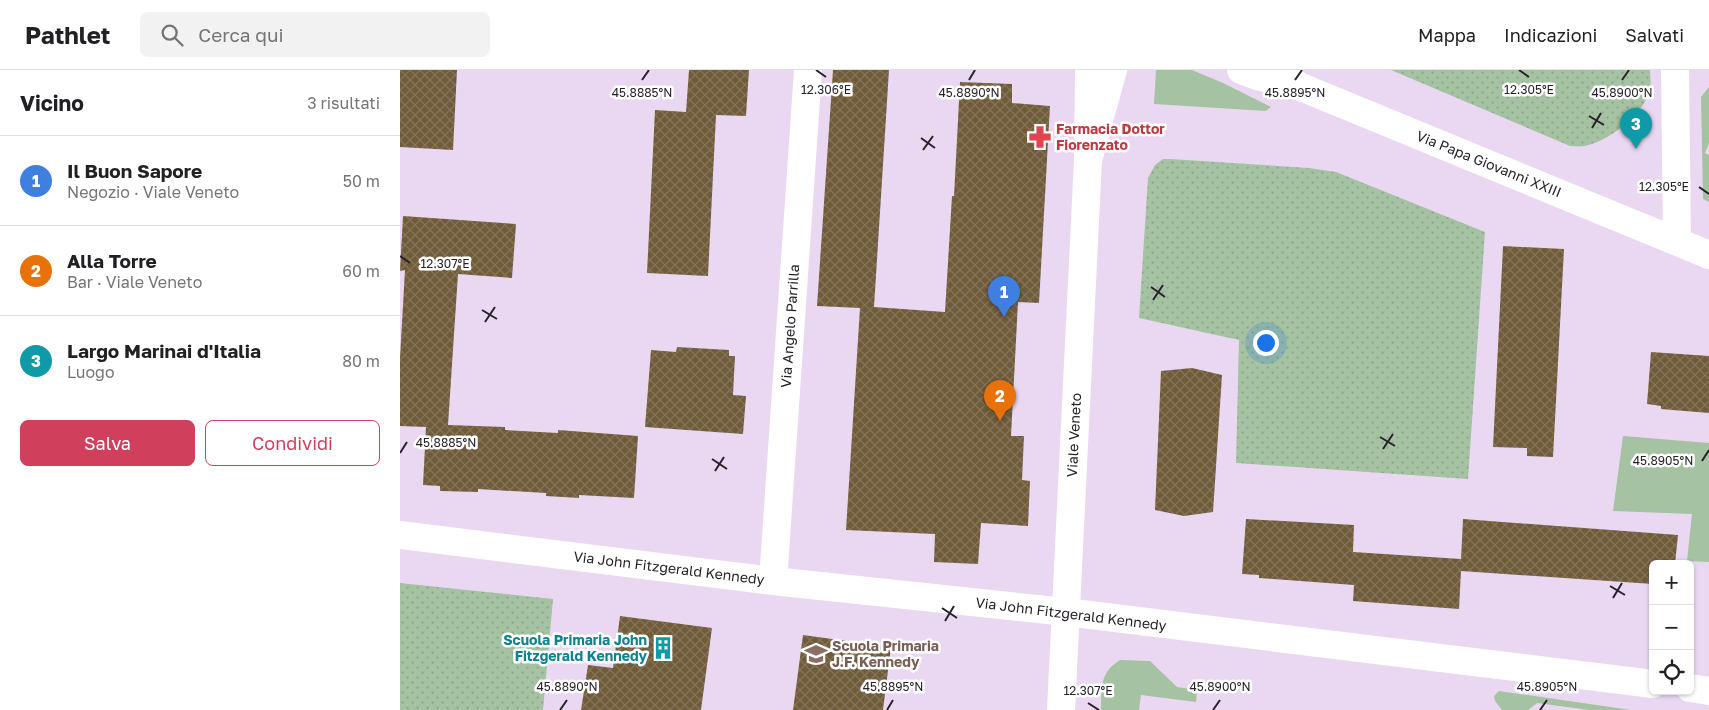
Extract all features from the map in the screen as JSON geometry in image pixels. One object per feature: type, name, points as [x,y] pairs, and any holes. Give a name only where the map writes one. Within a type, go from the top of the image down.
[{"type":"street","name":"Via Angelo Parrilla","points":[[773,582],[808,70]]},
{"type":"street","points":[[1088,160],[1089,70]]},
{"type":"street","points":[[1088,160],[1113,70]]},
{"type":"street","name":"Via Papa Giovanni XXIII","points":[[1241,70],[1301,87],[1709,255]]},
{"type":"street","name":"Via Papa Giovanni XXIII","points":[[1276,70],[1301,87]]},
{"type":"street","points":[[1675,70],[1677,241]]},
{"type":"street","name":"Viale Veneto","points":[[1060,710],[1088,160]]},
{"type":"street","name":"Via John Fitzgerald Kennedy","points":[[400,535],[773,582],[1066,612],[1649,684]]},
{"type":"street","points":[[1694,689],[1709,691]]},
{"type":"green space","points":[[1156,70],[1192,70],[1271,107],[1266,111],[1154,104]]},
{"type":"green space","points":[[1391,70],[1650,70],[1651,85],[1645,102],[1639,110],[1632,119],[1614,133],[1594,143],[1583,146],[1570,146]]},
{"type":"green space","points":[[1709,87],[1709,143],[1705,153],[1709,155],[1709,202],[1703,199],[1701,97]]},
{"type":"green space","points":[[1163,159],[1309,168],[1336,172],[1485,232],[1468,479],[1236,463],[1239,340],[1139,318],[1148,178],[1155,165]]},
{"type":"green space","points":[[1623,436],[1709,443],[1709,562],[1687,560],[1692,514],[1613,511]]},
{"type":"green space","points":[[400,583],[553,599],[543,710],[400,710]]},
{"type":"green space","points":[[1120,660],[1150,661],[1177,687],[1197,690],[1196,702],[1141,695],[1139,710],[1101,710],[1102,688],[1105,676],[1108,670]]},
{"type":"green space","points":[[1499,691],[1631,710],[1589,710],[1537,703],[1528,710],[1502,710],[1495,701],[1494,696]]},
{"type":"building","points":[[400,70],[457,70],[453,150],[400,147]]},
{"type":"building","points":[[689,70],[749,70],[746,116],[716,115],[708,276],[647,273],[655,110],[686,112]]},
{"type":"building","points":[[833,70],[889,70],[874,307],[945,312],[960,82],[1012,84],[1012,103],[1050,106],[1039,303],[1018,302],[1011,436],[1024,436],[1022,480],[1030,481],[1028,526],[981,523],[978,564],[934,562],[935,534],[846,530],[860,308],[817,306]]},
{"type":"building","points":[[403,216],[516,224],[512,278],[458,274],[448,425],[505,427],[505,430],[558,433],[558,430],[638,436],[634,498],[579,495],[579,498],[546,496],[546,493],[478,489],[478,492],[440,491],[440,486],[423,485],[426,427],[400,426],[400,358],[405,270],[400,271]]},
{"type":"building","points":[[1503,246],[1564,249],[1553,457],[1527,456],[1527,448],[1493,447]]},
{"type":"building","points":[[677,347],[729,350],[729,356],[735,356],[733,395],[746,396],[743,434],[645,427],[651,350],[676,352]]},
{"type":"building","points":[[1651,352],[1709,356],[1709,413],[1661,409],[1661,406],[1647,404]]},
{"type":"building","points":[[1192,368],[1222,375],[1213,512],[1184,516],[1155,510],[1161,371]]},
{"type":"building","points":[[1246,519],[1354,525],[1353,552],[1461,559],[1463,519],[1678,535],[1675,560],[1649,560],[1649,584],[1461,571],[1459,609],[1353,601],[1354,585],[1259,578],[1259,575],[1242,574]]},
{"type":"building","name":"Scuola Primaria John Fitzgerald Kennedy","points":[[620,616],[712,628],[701,710],[581,710],[588,665],[613,668]]},
{"type":"building","points":[[803,635],[891,647],[883,710],[793,710]]},
{"type":"place","name":"Farmacia Dottor Fiorenzato","points":[[1040,137]]},
{"type":"place","name":"Largo Marinai d'Italia","points":[[1636,149]]},
{"type":"place","name":"Il Buon Sapore","points":[[1004,317]]},
{"type":"place","name":"Alla Torre","points":[[1000,421]]},
{"type":"place","name":"Scuola Primaria John Fitzgerald Kennedy","points":[[663,648]]},
{"type":"place","name":"Scuola Primaria J.F. Kennedy","points":[[816,654]]}]
